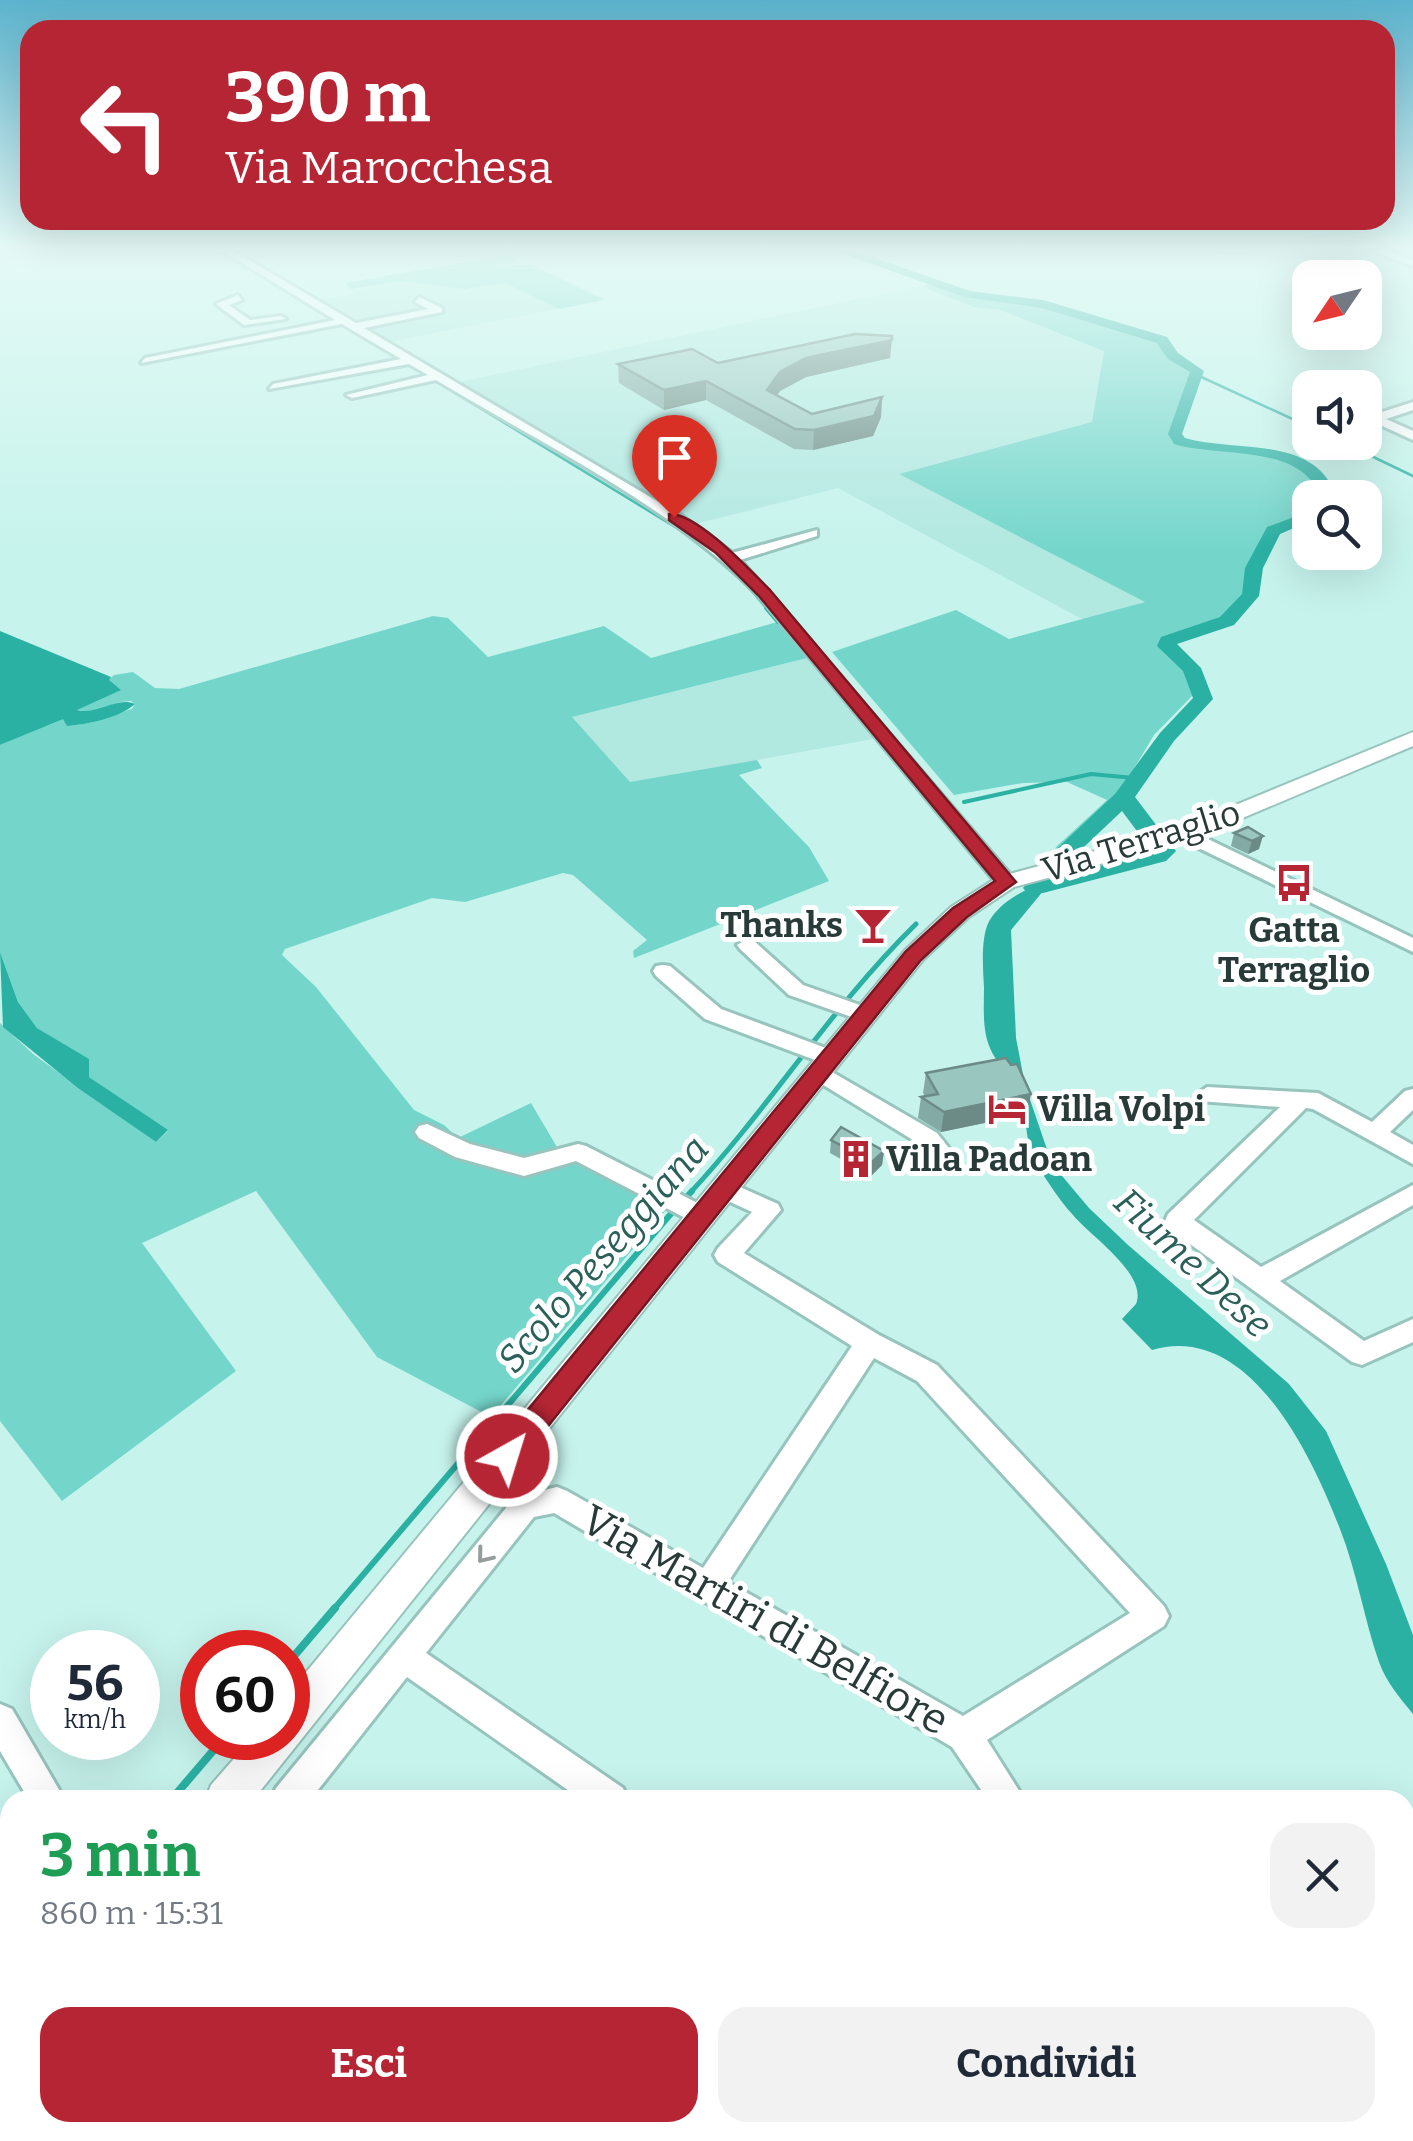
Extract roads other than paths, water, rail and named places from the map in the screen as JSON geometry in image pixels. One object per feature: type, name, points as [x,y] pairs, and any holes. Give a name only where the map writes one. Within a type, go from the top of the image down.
[{"type":"main road","name":"Via Terraglio","points":[[310,1697],[688,1209],[732,1192],[849,1009],[943,926],[1006,882],[1166,841],[1413,738]]},
{"type":"main road","points":[[236,1790],[260,1760]]},
{"type":"street","points":[[145,361],[206,350]]},
{"type":"street","points":[[391,350],[674,517],[730,558],[738,574],[1006,882]]},
{"type":"street","points":[[273,387],[409,361]]},
{"type":"street","points":[[352,395],[436,377]]},
{"type":"street","points":[[1382,412],[1413,406]]},
{"type":"street","points":[[1382,421],[1413,436]]},
{"type":"street","points":[[730,558],[812,533]]},
{"type":"street","points":[[1166,841],[1413,946]]},
{"type":"street","points":[[747,945],[796,990],[849,1009]]},
{"type":"street","points":[[663,971],[713,1014],[817,1057],[929,1139],[940,1152]]},
{"type":"street","points":[[1208,1096],[1318,1100],[1413,1156]]},
{"type":"street","points":[[1374,1133],[1413,1097]]},
{"type":"street","points":[[1302,1099],[1177,1221],[1362,1354],[1413,1330]]},
{"type":"street","points":[[427,1132],[462,1152],[524,1167],[578,1152],[688,1209]]},
{"type":"street","points":[[706,1589],[869,1343],[727,1255],[769,1210],[732,1192]]},
{"type":"street","points":[[1258,1282],[1413,1194]]},
{"type":"street","name":"Via Martiri di Belfiore","points":[[869,1343],[928,1373],[1153,1616],[964,1735]]},
{"type":"street","name":"Via Martiri di Belfiore","points":[[296,1790],[526,1506],[558,1500],[964,1735],[1001,1790]]},
{"type":"street","points":[[404,1656],[597,1790]]},
{"type":"street","points":[[0,1720],[42,1790]]},
{"type":"waterway","name":"Fiume Dese","points":[[1169,350],[1197,371],[1175,434],[1179,441],[1290,459],[1309,466],[1322,480]]},
{"type":"waterway","points":[[1197,375],[1292,419]]},
{"type":"waterway","points":[[439,383],[690,536]]},
{"type":"waterway","points":[[1380,460],[1413,476]]},
{"type":"waterway","name":"Fiume Dese","points":[[1124,797],[1167,737],[1203,699],[1195,675],[1167,646],[1168,641],[1227,621],[1250,596],[1254,568],[1273,531],[1292,522]]},
{"type":"waterway","points":[[741,578],[768,610]]},
{"type":"waterway","points":[[766,608],[778,622]]},
{"type":"waterway","name":"Scolo Peseggiana","points":[[964,802],[1091,774],[1134,778]]},
{"type":"waterway","name":"Fiume Dese","points":[[1035,888],[1158,856],[1164,851],[1146,832],[1124,797]]},
{"type":"waterway","name":"Fiume Dese","points":[[1060,857],[1124,797]]},
{"type":"waterway","name":"Scolo Peseggiana","points":[[690,1193],[856,989],[916,924]]},
{"type":"waterway","name":"Scolo Peseggiana","points":[[683,1201],[692,1191]]},
{"type":"waterway","name":"Scolo Peseggiana","points":[[333,1610],[675,1209]]},
{"type":"waterway","name":"Scolo Peseggiana","points":[[310,1637],[335,1608]]},
{"type":"waterway","name":"Scolo Peseggiana","points":[[180,1790],[205,1760]]},
{"type":"place","name":"Gatta Terraglio","points":[[1294,883]]},
{"type":"place","name":"Thanks","points":[[873,925]]},
{"type":"place","name":"Villa Volpi","points":[[1007,1109]]},
{"type":"place","name":"Villa Padoan","points":[[856,1159]]}]
